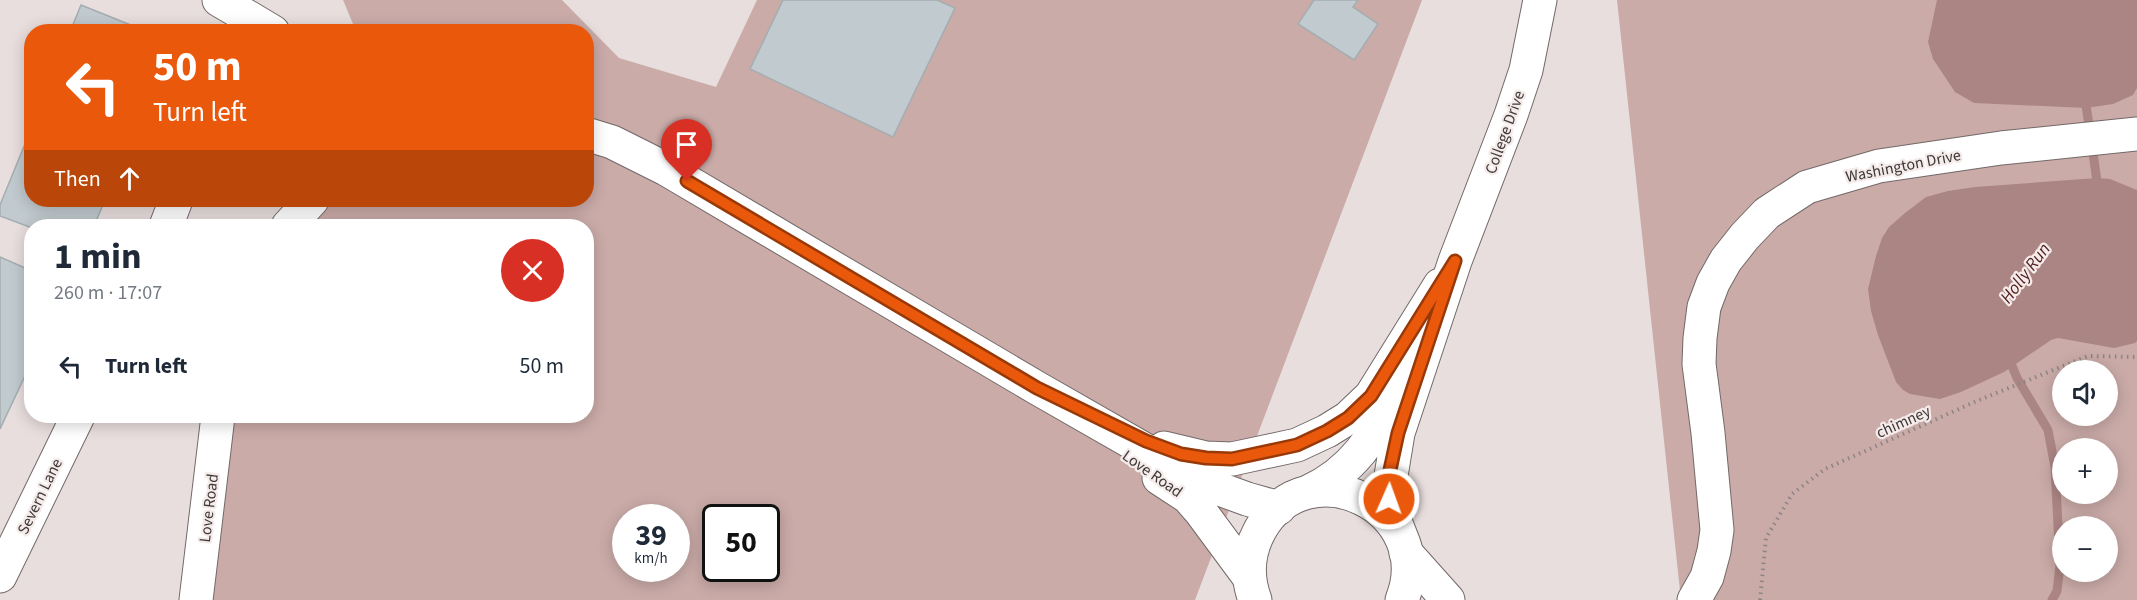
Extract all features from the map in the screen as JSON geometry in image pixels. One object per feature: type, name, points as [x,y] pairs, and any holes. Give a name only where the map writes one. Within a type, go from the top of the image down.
[{"type":"street","points":[[219,0],[250,24]]},
{"type":"street","name":"College Drive","points":[[1405,548],[1389,499],[1390,470],[1398,433],[1455,261],[1526,70],[1540,0]]},
{"type":"street","name":"Washington Drive","points":[[1694,600],[1707,577],[1717,530],[1699,364],[1701,327],[1704,307],[1713,283],[1726,260],[1745,236],[1767,213],[1807,187],[1879,166],[2001,147],[2124,135]]},
{"type":"street","name":"Love Road","points":[[594,136],[612,142],[666,169],[1203,483],[1247,499],[1287,503]]},
{"type":"street","points":[[294,219],[306,207]]},
{"type":"street","points":[[1037,388],[1146,441],[1181,454],[1232,459],[1297,445],[1348,418],[1371,396],[1455,261]]},
{"type":"street","name":"College Drive","points":[[1287,503],[1335,477],[1357,458],[1371,440],[1383,419],[1455,261]]},
{"type":"street","name":"Love Road","points":[[1037,388],[1188,497],[1224,542],[1252,589]]},
{"type":"street","name":"Severn Lane","points":[[0,576],[75,423]]},
{"type":"street","name":"Love Road","points":[[196,600],[217,423]]},
{"type":"street","points":[[1252,589],[1249,566],[1255,540],[1269,516],[1287,503],[1318,491],[1331,490],[1341,491],[1376,505],[1390,519],[1405,548],[1448,600]]},
{"type":"street","points":[[1402,600],[1407,581],[1405,548]]},
{"type":"path","name":"chimney","points":[[1760,600],[1766,538],[1792,494],[1826,469],[1979,400],[2088,356],[2137,357]]},
{"type":"shaded area","points":[[343,0],[562,0],[586,24],[353,24]]},
{"type":"shaded area","points":[[757,0],[1422,0],[1195,600],[212,600],[230,423],[594,423],[594,219],[314,219],[326,207],[594,207],[594,33],[619,58],[716,87]]},
{"type":"shaded area","points":[[1617,0],[2137,0],[2137,600],[1681,600]]},
{"type":"water","points":[[1937,0],[2137,0],[2137,88],[2133,95],[2113,104],[2086,108],[1974,103],[1955,92],[1933,59],[1928,42]]},
{"type":"water","points":[[2097,178],[2110,179],[2137,190],[2137,341],[2114,348],[2058,338],[2051,340],[2004,372],[1961,392],[1940,399],[1910,394],[1903,390],[1896,382],[1878,335],[1868,289],[1882,238],[1889,227],[1926,197],[1948,191]]},
{"type":"building","points":[[783,0],[937,0],[955,8],[893,137],[750,69]]},
{"type":"building","points":[[1314,0],[1358,0],[1353,7],[1378,24],[1354,60],[1298,24]]},
{"type":"building","points":[[81,5],[128,24],[73,24]]},
{"type":"building","points":[[24,146],[24,207],[102,207],[97,219],[24,219],[24,225],[0,216],[0,205]]},
{"type":"building","points":[[0,257],[24,268],[24,378],[0,429]]},
{"type":"waterway","name":"Holly Run","points":[[2085,98],[2098,188]]},
{"type":"waterway","name":"Holly Run","points":[[2008,356],[2017,378],[2048,430],[2055,467],[2060,565],[2057,591],[2052,600]]},
{"type":"route","points":[[687,181],[1037,388],[1146,441],[1181,454],[1206,458],[1232,459],[1297,445],[1348,418],[1371,396],[1393,364],[1455,261],[1398,433],[1390,470],[1389,499]]}]
